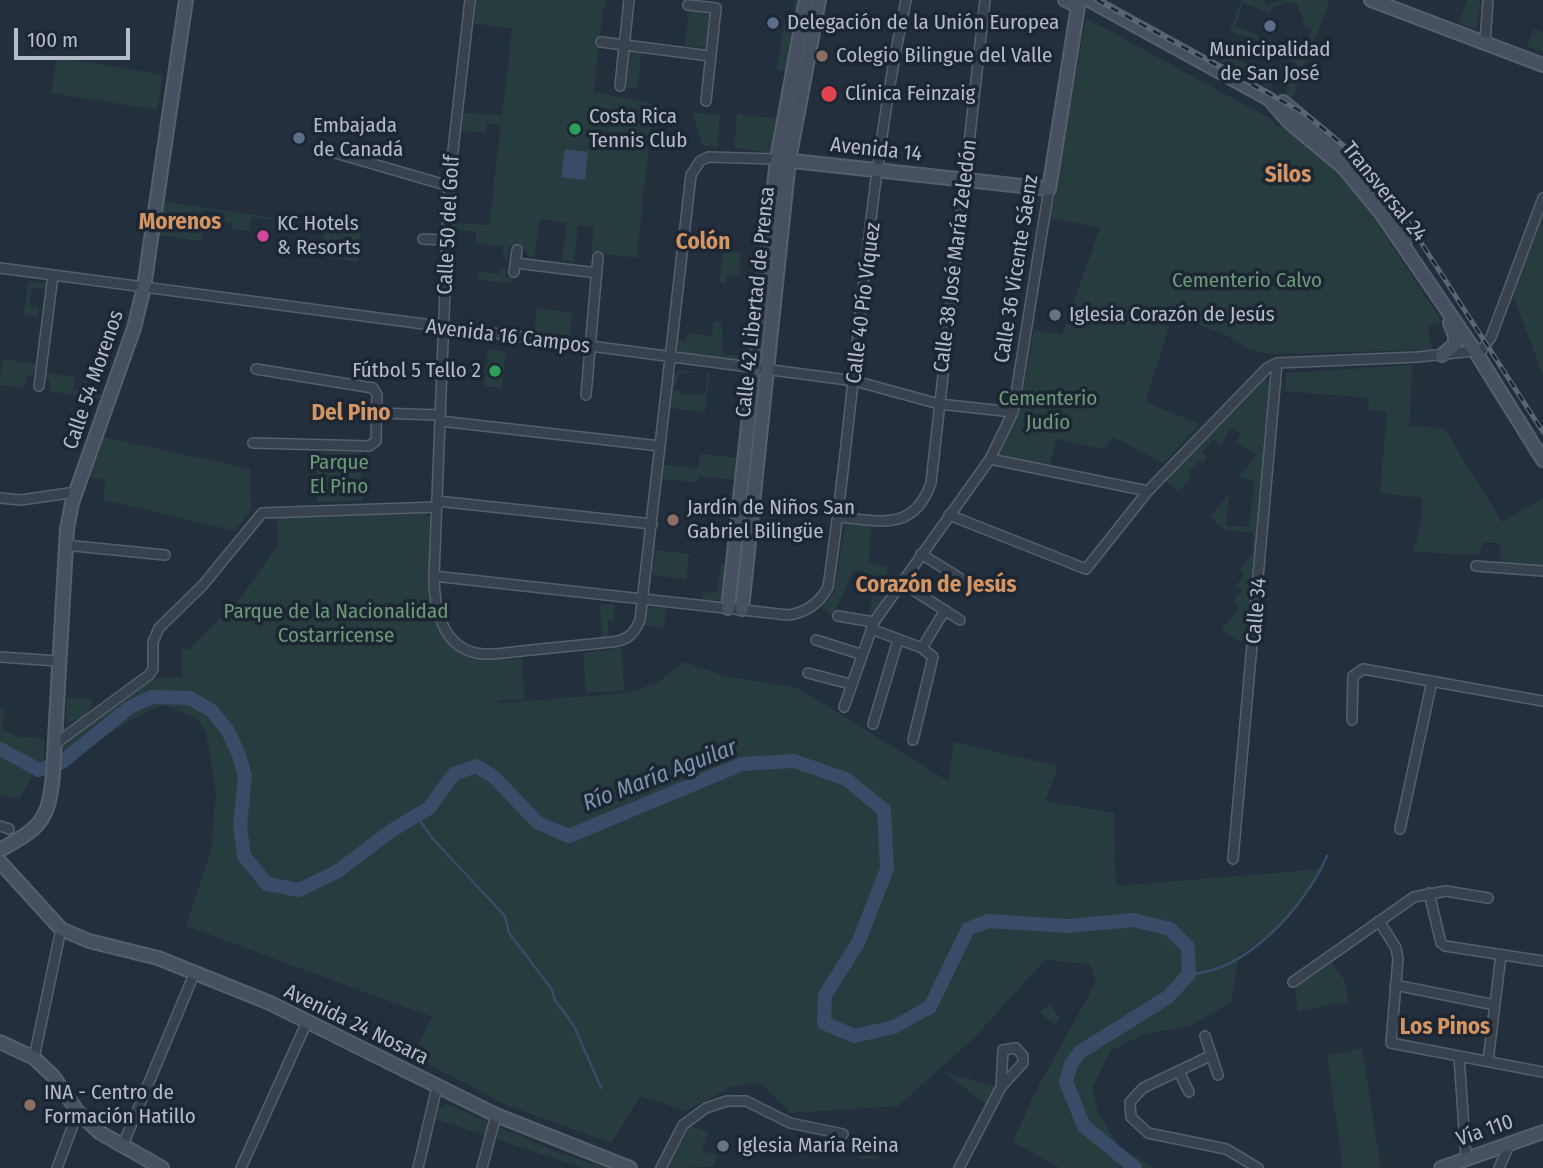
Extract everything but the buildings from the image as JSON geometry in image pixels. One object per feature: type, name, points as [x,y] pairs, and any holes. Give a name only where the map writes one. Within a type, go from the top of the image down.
[{"type":"main road","name":"Calle 54 Morenos","points":[[0,850],[35,830],[48,810],[55,749],[65,545],[76,492],[131,337],[144,287],[186,0]]},
{"type":"main road","name":"Calle 42 Libertad de Prensa","points":[[735,609],[763,369],[783,160],[806,0]]},
{"type":"main road","name":"Calle 42 Libertad de Prensa","points":[[783,160],[819,0]]},
{"type":"main road","name":"Transversal 24","points":[[1065,0],[1082,2],[1269,99],[1289,122],[1343,167],[1401,234],[1543,445]]},
{"type":"main road","name":"Transversal 24","points":[[1104,0],[1275,93],[1290,111],[1331,141],[1364,175],[1446,309],[1478,350],[1543,460]]},
{"type":"main road","points":[[1371,0],[1543,65]]},
{"type":"main road","name":"Calle 36 Vicente Sáenz","points":[[1049,189],[1082,2]]},
{"type":"main road","name":"Avenida 14","points":[[783,160],[1049,189]]},
{"type":"main road","points":[[1442,355],[1453,348],[1455,340],[1446,309]]},
{"type":"main road","points":[[4,866],[61,929]]},
{"type":"main road","name":"Avenida 24 Nosara","points":[[61,929],[195,972],[307,1022],[496,1115],[630,1168]]},
{"type":"main road","points":[[0,1042],[31,1052],[53,1076],[78,1112],[99,1132],[162,1168]]},
{"type":"main road","name":"Vía 110","points":[[1441,1168],[1543,1132]]},
{"type":"street","name":"Calle 50 del Golf","points":[[470,0],[449,186],[434,603],[443,628],[452,638],[474,652],[484,654],[612,642],[632,635],[640,620],[643,598]]},
{"type":"street","points":[[620,86],[629,0]]},
{"type":"street","name":"Calle 40 Pío Víquez","points":[[735,609],[793,614],[816,603],[828,587],[855,381],[885,102],[906,0]]},
{"type":"street","name":"Calle 38 José María Zeledón","points":[[838,517],[887,522],[901,519],[917,509],[931,483],[985,0]]},
{"type":"street","points":[[1485,43],[1488,0]]},
{"type":"street","points":[[688,5],[716,8],[706,101]]},
{"type":"street","points":[[601,42],[710,56]]},
{"type":"street","points":[[325,150],[449,186]]},
{"type":"street","name":"Avenida 14","points":[[670,357],[691,175],[700,161],[718,155],[783,160]]},
{"type":"street","name":"Calle 36 Vicente Sáenz","points":[[844,707],[860,654],[872,626],[920,554],[990,459],[1013,412],[1049,189]]},
{"type":"street","points":[[949,515],[1086,569],[1148,491],[1256,375],[1277,363],[1442,355],[1478,350],[1491,337],[1543,198]]},
{"type":"street","points":[[423,239],[447,240]]},
{"type":"street","points":[[517,250],[515,268],[597,273]]},
{"type":"street","points":[[586,395],[598,257]]},
{"type":"street","name":"Avenida 16 Campos","points":[[0,268],[444,329],[855,381],[939,404],[1013,412]]},
{"type":"street","points":[[38,386],[53,275]]},
{"type":"street","points":[[643,598],[670,357]]},
{"type":"street","name":"Calle 34","points":[[1233,859],[1277,363]]},
{"type":"street","points":[[253,443],[372,446],[376,440],[376,391],[370,387],[256,369]]},
{"type":"street","points":[[377,413],[440,418],[660,446]]},
{"type":"street","points":[[990,459],[1148,491]]},
{"type":"street","points":[[0,498],[21,500],[76,492]]},
{"type":"street","points":[[55,749],[149,675],[153,669],[153,642],[159,628],[203,585],[262,513],[437,504],[652,524]]},
{"type":"street","points":[[65,545],[165,555]]},
{"type":"street","points":[[920,554],[971,585]]},
{"type":"street","points":[[1476,566],[1543,570]]},
{"type":"street","points":[[434,576],[735,609]]},
{"type":"street","points":[[902,583],[960,620]]},
{"type":"street","points":[[922,648],[945,610]]},
{"type":"street","points":[[838,616],[872,626],[898,640],[922,648],[933,657],[913,740]]},
{"type":"street","points":[[816,640],[860,654]]},
{"type":"street","points":[[873,724],[898,640]]},
{"type":"street","points":[[0,657],[58,661]]},
{"type":"street","points":[[1352,720],[1356,672],[1363,669],[1543,701]]},
{"type":"street","points":[[808,673],[850,684]]},
{"type":"street","points":[[1400,829],[1432,681]]},
{"type":"street","points":[[56,726],[72,727],[88,722]]},
{"type":"street","points":[[1293,982],[1414,897],[1446,891],[1488,898]]},
{"type":"street","points":[[1429,893],[1444,946],[1543,961]]},
{"type":"street","points":[[1379,921],[1396,948],[1391,1043],[1543,1072]]},
{"type":"street","points":[[31,1052],[61,929]]},
{"type":"street","points":[[1488,1061],[1501,955]]},
{"type":"street","points":[[122,1147],[195,972]]},
{"type":"street","points":[[1395,985],[1495,1005]]},
{"type":"street","points":[[241,1168],[307,1022]]},
{"type":"street","points":[[1205,1036],[1218,1075]]},
{"type":"street","points":[[1212,1055],[1135,1095],[1130,1102],[1129,1113],[1136,1125],[1148,1133],[1226,1149],[1258,1168]]},
{"type":"street","points":[[1459,1056],[1466,1158]]},
{"type":"street","points":[[1179,1072],[1189,1092]]},
{"type":"street","points":[[418,1168],[438,1087]]},
{"type":"street","points":[[959,1168],[1001,1087]]},
{"type":"street","points":[[661,1168],[683,1125],[706,1108],[727,1101],[746,1101],[790,1123],[843,1134]]},
{"type":"street","points":[[57,1168],[78,1112]]},
{"type":"street","points":[[482,1168],[496,1115]]},
{"type":"street","points":[[1499,1168],[1510,1143]]},
{"type":"green space","name":"Costa Rica Tennis Club","points":[[475,0],[607,0],[606,8],[603,8],[594,92],[653,104],[637,258],[591,252],[594,227],[578,225],[574,262],[562,260],[566,223],[540,219],[534,257],[527,255],[524,248],[509,245],[507,258],[502,258],[504,246],[476,244],[476,232],[453,229],[453,223],[489,225],[501,125],[487,124],[486,133],[462,131],[464,113],[502,115],[512,29],[472,23]]},
{"type":"green space","points":[[795,0],[799,0],[786,71],[777,70],[784,24],[791,24]]},
{"type":"green space","points":[[1241,0],[1264,0],[1267,5],[1282,0],[1330,0],[1291,102],[1283,98],[1296,63],[1285,59],[1275,48],[1230,31]],"holes":[[[1288,2],[1297,4],[1304,20],[1303,25],[1312,29],[1303,51],[1279,42],[1277,48],[1269,45],[1271,39],[1267,38],[1265,43],[1258,40],[1259,35],[1235,26],[1243,3],[1270,13],[1272,8]]]},
{"type":"green space","points":[[1467,0],[1480,0],[1477,30],[1459,23]]},
{"type":"green space","points":[[689,11],[712,14],[708,48],[685,46]]},
{"type":"green space","points":[[1086,18],[1265,116],[1323,157],[1363,201],[1442,322],[1428,327],[1432,350],[1272,354],[1250,350],[1228,336],[1173,315],[1145,402],[1200,424],[1164,463],[1113,437],[1103,449],[1056,439],[1050,466],[999,455],[1019,410],[1034,330],[1062,335],[1100,228],[1050,218]]},
{"type":"green space","points":[[1534,29],[1543,32],[1543,52],[1527,46]]},
{"type":"green space","points":[[627,52],[641,53],[638,89],[622,87]]},
{"type":"green space","points":[[1221,52],[1275,77],[1270,88],[1218,59]]},
{"type":"green space","points":[[57,57],[163,75],[157,110],[51,93]]},
{"type":"green space","points":[[692,112],[720,115],[718,147],[703,146]]},
{"type":"green space","points":[[737,114],[779,119],[775,153],[734,148]]},
{"type":"green space","points":[[161,201],[360,231],[358,262],[321,256],[324,226],[251,217],[249,231],[231,229],[232,223],[225,222],[225,213],[205,210],[201,241],[156,235]]},
{"type":"green space","points":[[1543,217],[1543,376],[1512,293]]},
{"type":"green space","points":[[757,236],[764,237],[758,300],[751,300]]},
{"type":"green space","points":[[723,251],[741,253],[739,275],[726,276],[726,283],[719,282]]},
{"type":"green space","points":[[500,269],[507,269],[506,277],[513,278],[512,283],[478,280],[479,272],[499,274]]},
{"type":"green space","points":[[28,281],[47,283],[46,289],[32,288],[30,306],[39,308],[38,316],[24,315]]},
{"type":"green space","points":[[537,308],[572,313],[569,338],[534,333]]},
{"type":"green space","points":[[714,321],[721,322],[723,354],[745,356],[747,339],[755,340],[750,363],[678,354],[677,340],[686,341],[687,333],[712,336]]},
{"type":"green space","name":"Fútbol 5 Tello 2","points":[[488,349],[506,351],[502,388],[484,386]]},
{"type":"green space","points":[[2,359],[36,364],[33,376],[26,377],[25,388],[0,385]]},
{"type":"green space","points":[[1413,365],[1409,426],[1444,428],[1502,522],[1543,498],[1543,566],[1504,564],[1499,556],[1500,543],[1483,542],[1479,555],[1413,552],[1420,528],[1422,498],[1380,493],[1387,412],[1368,410],[1369,398],[1285,391],[1286,373]]},
{"type":"green space","points":[[679,370],[710,374],[705,412],[670,408],[673,376]],"holes":[[[679,374],[707,374],[706,394],[681,395],[681,391],[674,391]]]},
{"type":"green space","points":[[45,373],[75,377],[73,390],[101,394],[100,399],[49,391],[50,383]]},
{"type":"green space","points":[[1263,378],[1271,381],[1271,385],[1249,638],[1240,642],[1221,630],[1238,610],[1234,600],[1242,590],[1236,585],[1244,576],[1240,568],[1252,554],[1253,533],[1226,530],[1210,517],[1229,494],[1226,526],[1249,527],[1254,480],[1238,478],[1256,456],[1236,441],[1241,434],[1232,428],[1220,445],[1213,439],[1202,452],[1208,457],[1202,464],[1199,461],[1188,473],[1191,477],[1179,491],[1166,481],[1255,382]]},
{"type":"green space","points":[[104,437],[250,469],[251,509],[235,531],[103,500],[105,480],[90,477]]},
{"type":"green space","name":"Parque El Pino","points":[[317,452],[361,452],[362,501],[317,502]]},
{"type":"green space","points":[[700,454],[739,458],[736,480],[698,476],[697,482],[662,479],[663,465],[698,468]]},
{"type":"green space","name":"Parque de la Nacionalidad Costarricense","points":[[424,511],[431,519],[431,601],[436,620],[445,637],[458,650],[478,659],[522,659],[525,700],[499,700],[499,703],[627,693],[659,682],[684,662],[725,676],[798,688],[948,781],[954,742],[1058,766],[1045,801],[1114,813],[1116,886],[1323,869],[1281,926],[1239,955],[1231,1002],[1190,1026],[1144,1034],[1110,1051],[1092,1088],[1098,1112],[1119,1147],[1156,1168],[1060,1168],[1013,1142],[1033,1096],[1096,982],[1090,964],[1045,960],[974,1038],[898,1106],[791,1113],[760,1083],[731,1087],[686,1111],[640,1096],[611,1143],[504,1104],[413,1056],[432,1017],[186,926],[211,850],[216,794],[206,732],[196,718],[164,705],[122,725],[59,771],[63,744],[155,678],[182,677],[182,649],[190,649],[242,596],[278,545],[277,518]]},
{"type":"green space","points":[[845,525],[871,526],[869,563],[887,567],[889,593],[872,617],[869,615],[876,576],[854,570],[832,617],[822,607],[834,593]]},
{"type":"green space","points":[[655,550],[689,554],[686,579],[652,575]]},
{"type":"green space","points":[[721,565],[727,566],[723,600],[702,601],[703,592],[717,593]]},
{"type":"green space","points":[[600,604],[615,605],[614,620],[608,621],[609,637],[602,638]]},
{"type":"green space","points":[[645,607],[666,608],[664,628],[643,625]]},
{"type":"green space","points":[[622,648],[624,691],[586,693],[583,653]]},
{"type":"green space","points":[[66,698],[92,699],[89,716],[67,723]]},
{"type":"green space","points":[[0,708],[4,708],[3,730],[19,737],[44,738],[44,765],[35,765],[0,745]]},
{"type":"green space","points":[[0,757],[33,775],[19,799],[0,796]]},
{"type":"green space","points":[[1332,963],[1345,981],[1348,1002],[1298,1011],[1295,987]]},
{"type":"green space","points":[[1050,1004],[1060,1018],[1054,1024],[1039,1012]]},
{"type":"green space","points":[[1362,1048],[1381,1168],[1343,1168],[1327,1056]]},
{"type":"green space","points":[[944,1072],[997,1087],[987,1105]]},
{"type":"green space","points":[[447,1104],[555,1151],[606,1168],[583,1168],[436,1119],[439,1109]]},
{"type":"green space","points":[[690,1126],[708,1132],[702,1151],[717,1155],[713,1167],[668,1168]]},
{"type":"green space","points":[[879,1139],[878,1159],[861,1159],[852,1140]]},
{"type":"water","points":[[565,149],[588,152],[585,180],[561,177]]},
{"type":"waterway","name":"Río María Aguilar","points":[[0,749],[39,770],[62,762],[130,707],[152,697],[190,698],[212,711],[228,731],[239,755],[245,776],[240,826],[244,856],[267,884],[299,890],[338,871],[391,831],[429,808],[454,774],[476,766],[494,777],[538,823],[569,836],[742,764],[794,761],[846,779],[884,810],[887,869],[858,943],[825,995],[824,1023],[854,1036],[894,1027],[930,1007],[968,929],[988,921],[1068,926],[1133,920],[1170,929],[1188,947],[1189,974],[1168,997],[1080,1052],[1071,1064],[1066,1082],[1084,1126],[1135,1168]]},
{"type":"waterway","points":[[417,816],[432,838],[505,916],[509,933],[551,988],[555,1000],[574,1026],[601,1088]]},
{"type":"waterway","points":[[1189,974],[1210,971],[1232,962],[1272,933],[1305,895],[1327,856]]},
{"type":"railway","points":[[1097,0],[1304,113],[1361,160],[1404,216],[1543,432]]},
{"type":"place","name":"Delegación de la Unión Europea","points":[[773,23]]},
{"type":"place","name":"Municipalidad de San José","points":[[1270,26]]},
{"type":"place","name":"Colegio Bilingue del Valle","points":[[822,56]]},
{"type":"place","name":"Clínica Feinzaig","points":[[829,94]]},
{"type":"place","name":"Costa Rica Tennis Club","points":[[575,129]]},
{"type":"place","name":"Embajada de Canadá","points":[[299,138]]},
{"type":"place","name":"KC Hotels & Resorts","points":[[263,236]]},
{"type":"place","name":"Iglesia Corazón de Jesús","points":[[1055,315]]},
{"type":"place","name":"Fútbol 5 Tello 2","points":[[495,371]]},
{"type":"place","name":"Jardín de Niños San Gabriel Bilingüe","points":[[673,520]]},
{"type":"place","name":"INA - Centro de Formación Hatillo","points":[[30,1105]]},
{"type":"place","name":"Iglesia María Reina","points":[[723,1146]]},
{"type":"district","name":"Silos","points":[[1288,176]]},
{"type":"district","name":"Morenos","points":[[180,223]]},
{"type":"district","name":"Colón","points":[[703,243]]},
{"type":"district","name":"Del Pino","points":[[351,414]]},
{"type":"district","name":"Corazón de Jesús","points":[[936,586]]},
{"type":"district","name":"Los Pinos","points":[[1445,1028]]},
{"type":"park label","name":"Cementerio Calvo","points":[[1247,281]]},
{"type":"park label","name":"Cementerio Judío","points":[[1048,411]]}]
